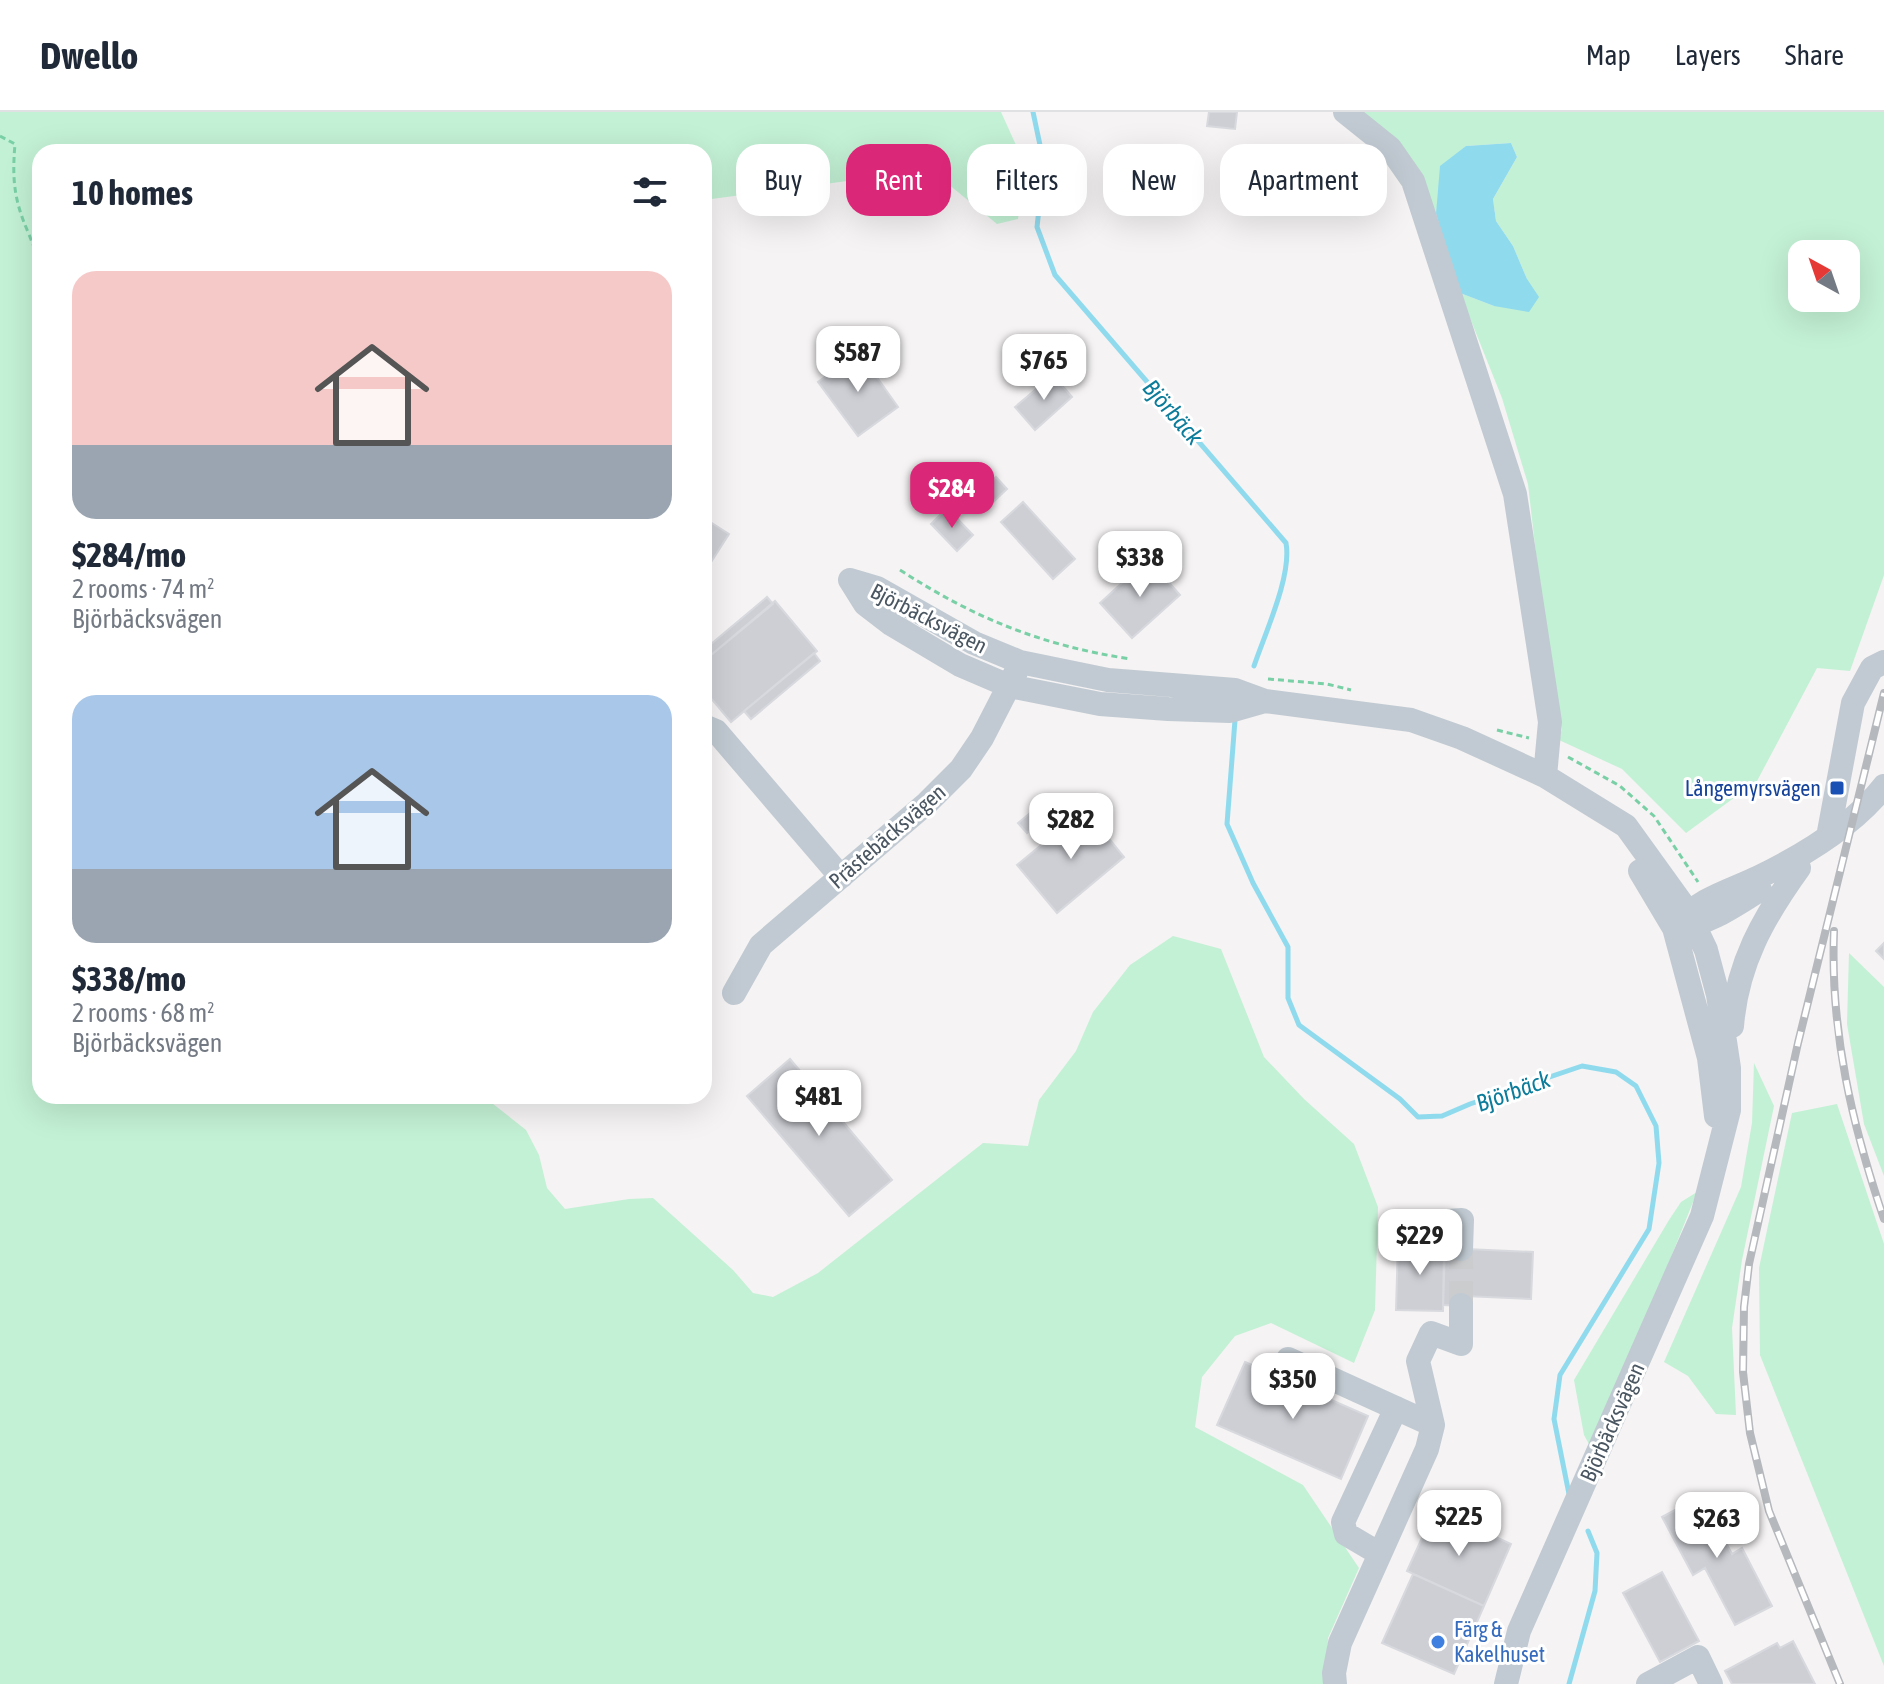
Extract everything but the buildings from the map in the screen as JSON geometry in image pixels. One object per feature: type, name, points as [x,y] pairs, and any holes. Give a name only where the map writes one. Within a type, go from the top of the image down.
[{"type":"street","points":[[1345,112],[1390,148],[1413,181],[1515,494],[1550,722],[1545,776]]},
{"type":"street","name":"Björbäcksvägen","points":[[1265,701],[1230,711],[1168,709],[1100,704],[1009,686],[960,665],[891,624],[865,604],[850,580],[877,588],[974,643],[1020,662],[1108,680],[1235,690],[1265,701],[1411,720],[1462,738],[1545,776],[1593,808],[1653,890],[1686,922],[1706,950],[1718,995],[1729,1068],[1729,1110],[1718,1160],[1702,1216],[1519,1631],[1506,1684]]},
{"type":"street","name":"Prästebäcksvägen","points":[[734,993],[761,945],[927,803],[961,769],[982,738],[1020,662]]},
{"type":"street","points":[[1686,922],[1708,899],[1759,877],[1823,841],[1853,703],[1872,668],[1884,662]]},
{"type":"street","points":[[712,729],[841,877]]},
{"type":"street","points":[[1729,1068],[1734,996],[1750,949],[1769,909],[1823,841],[1874,799],[1884,786]]},
{"type":"street","points":[[1686,922],[1717,916],[1799,868]]},
{"type":"street","name":"Björbäcksvägen","points":[[1686,922],[1716,1105],[1718,1160]]},
{"type":"street","points":[[1404,1224],[1462,1220],[1461,1249]]},
{"type":"street","points":[[1335,1684],[1340,1643],[1427,1449],[1433,1425],[1418,1361],[1431,1333],[1461,1344],[1461,1305]]},
{"type":"street","points":[[1288,1359],[1433,1425]]},
{"type":"street","points":[[1380,1554],[1346,1534],[1343,1522],[1396,1408]]},
{"type":"street","points":[[1648,1684],[1698,1657],[1711,1684]]},
{"type":"path","points":[[0,136],[15,144],[12,176],[19,212],[32,243]]},
{"type":"green space","points":[[0,112],[1001,112],[1015,144],[967,144],[967,199],[951,186],[951,144],[846,144],[846,181],[830,183],[830,144],[736,144],[736,196],[712,199],[712,144],[32,144],[32,1104],[493,1104],[526,1130],[539,1155],[547,1188],[565,1209],[653,1198],[733,1270],[753,1293],[773,1297],[818,1273],[983,1143],[1028,1146],[1039,1100],[1076,1051],[1093,1012],[1130,965],[1173,936],[1221,949],[1264,1057],[1354,1144],[1378,1207],[1375,1310],[1354,1363],[1271,1323],[1235,1336],[1202,1377],[1195,1427],[1303,1485],[1359,1568],[1328,1638],[1326,1684],[0,1684]]},
{"type":"green space","points":[[1360,112],[1884,112],[1884,575],[1850,671],[1817,668],[1757,781],[1686,833],[1622,769],[1559,740],[1562,729],[1544,624],[1528,484],[1502,398],[1460,293],[1494,306],[1527,279],[1513,246],[1496,221],[1493,199],[1517,157],[1511,143],[1466,146],[1436,214],[1387,148],[1387,144],[1384,144]]},
{"type":"green space","points":[[987,216],[1018,216],[1018,219],[997,224]]},
{"type":"green space","points":[[1849,953],[1884,987],[1884,1176],[1864,1124],[1847,1024]]},
{"type":"green space","points":[[1754,1063],[1774,1106],[1742,1260],[1732,1328],[1736,1415],[1716,1414],[1688,1376],[1664,1362],[1741,1187],[1752,1123]]},
{"type":"green space","points":[[1837,1104],[1884,1244],[1884,1666],[1760,1355],[1759,1268],[1792,1113]]},
{"type":"green space","points":[[1697,1192],[1636,1345],[1590,1446],[1584,1435],[1574,1380],[1669,1220],[1681,1202]]},
{"type":"water","points":[[1511,143],[1517,157],[1493,199],[1496,221],[1513,246],[1527,279],[1539,297],[1529,312],[1494,306],[1460,293],[1436,214],[1440,166],[1466,146]]},
{"type":"waterway","name":"Björbäck","points":[[1033,112],[1044,164],[1037,227],[1055,275],[1286,543],[1287,556],[1281,588],[1254,666]]},
{"type":"waterway","name":"Björbäck","points":[[1235,720],[1227,824],[1253,883],[1288,947],[1288,998],[1299,1025],[1400,1099],[1418,1117],[1442,1116],[1582,1066],[1616,1072],[1636,1086],[1656,1126],[1659,1163],[1649,1229],[1560,1375],[1554,1419],[1569,1494]]},
{"type":"waterway","name":"Björbäck","points":[[1569,1684],[1595,1591],[1597,1553],[1588,1531]]},
{"type":"tunnel","points":[[1461,1249],[1461,1305]]},
{"type":"railway","points":[[1840,1684],[1769,1511],[1750,1433],[1743,1372],[1744,1307],[1749,1264],[1798,1043],[1884,693]]},
{"type":"railway","points":[[1834,931],[1836,1005],[1846,1077],[1862,1148],[1884,1219]]},
{"type":"place","name":"Långemyrsvägen","points":[[1837,788]]},
{"type":"place","name":"Färg & Kakelhuset","points":[[1438,1642]]}]
